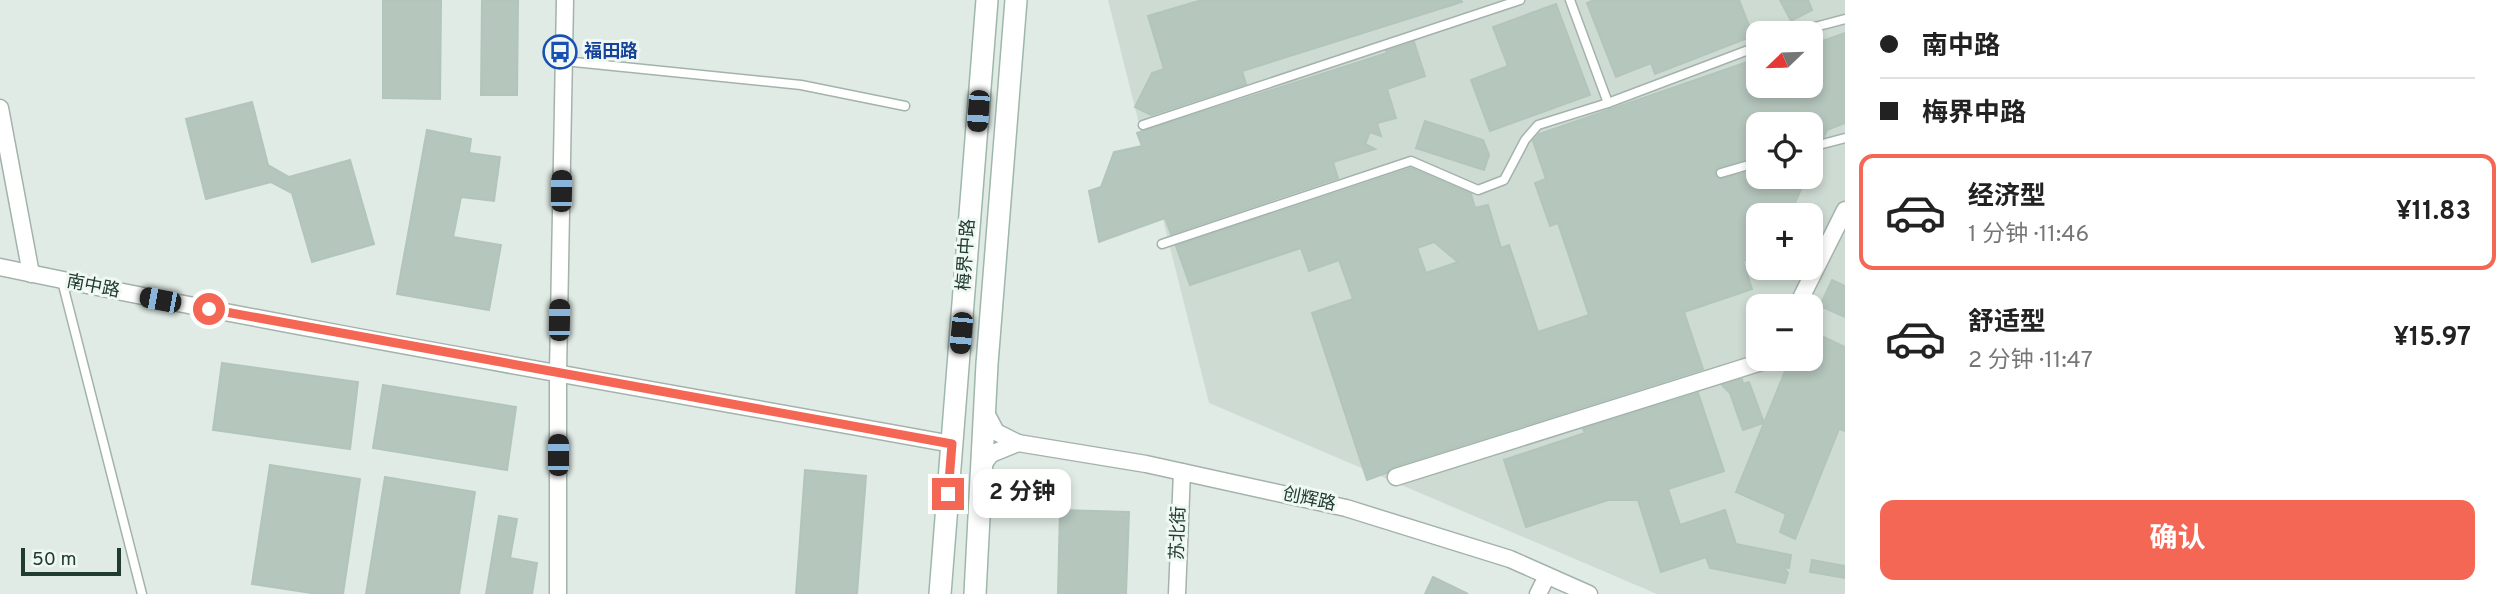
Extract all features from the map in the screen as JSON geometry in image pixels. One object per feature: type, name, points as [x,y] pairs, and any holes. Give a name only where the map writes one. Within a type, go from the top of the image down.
[{"type":"main road","name":"梅界中路","points":[[940,594],[987,0]]},
{"type":"main road","name":"梅界中路","points":[[975,594],[985,407],[1016,0]]},
{"type":"street","points":[[558,594],[558,372],[565,0]]},
{"type":"street","points":[[0,108],[32,274]]},
{"type":"street","points":[[1803,294],[1845,210]]},
{"type":"street","name":"南中路","points":[[0,267],[62,282],[952,444]]},
{"type":"street","points":[[1395,477],[1746,367]]},
{"type":"street","points":[[985,407],[989,423],[996,432],[1018,443]]},
{"type":"street","points":[[982,467],[991,454],[1018,443]]},
{"type":"street","name":"创辉路","points":[[1018,443],[1182,472],[1346,508],[1510,559],[1589,594]]},
{"type":"street","name":"苏北街","points":[[1177,594],[1182,472]]},
{"type":"street","points":[[1538,594],[1547,576]]},
{"type":"lane","points":[[1143,125],[1520,0]]},
{"type":"lane","points":[[1570,0],[1608,103]]},
{"type":"lane","points":[[1824,25],[1845,19]]},
{"type":"lane","points":[[1162,244],[1411,161],[1478,190],[1504,180],[1525,140],[1538,125],[1608,103],[1746,51]]},
{"type":"lane","points":[[564,61],[801,85],[905,106]]},
{"type":"lane","points":[[1823,144],[1845,138]]},
{"type":"lane","points":[[1721,173],[1746,166]]},
{"type":"lane","points":[[62,282],[142,594]]},
{"type":"shaded area","points":[[1108,0],[1845,0],[1845,594],[1657,594],[1209,403]]},
{"type":"building","points":[[383,0],[441,0],[440,99],[383,98]]},
{"type":"building","points":[[482,0],[518,0],[517,95],[481,95]]},
{"type":"building","points":[[1202,0],[1462,2],[1242,71],[1246,84],[1151,115],[1135,107],[1152,73],[1164,69],[1148,16]]},
{"type":"building","points":[[1594,0],[1739,0],[1747,21],[1746,39],[1655,74],[1651,63],[1616,77],[1587,3]]},
{"type":"building","points":[[1780,0],[1808,0],[1812,10],[1791,21]]},
{"type":"building","points":[[1556,4],[1590,95],[1490,131],[1471,80],[1508,66],[1493,27]]},
{"type":"building","points":[[1845,33],[1845,123],[1827,130],[1823,137],[1823,112],[1746,112],[1746,160],[1719,167],[1715,171],[1715,175],[1720,179],[1746,172],[1746,189],[1801,189],[1795,203],[1746,203],[1746,260],[1743,261],[1746,280],[1749,280],[1752,289],[1684,312],[1703,369],[1393,467],[1386,473],[1367,480],[1312,313],[1353,299],[1339,260],[1309,271],[1301,248],[1190,285],[1176,246],[1411,168],[1471,194],[1475,208],[1488,205],[1501,248],[1509,245],[1538,332],[1589,315],[1558,223],[1550,226],[1535,183],[1546,179],[1533,141],[1539,134],[1746,62],[1746,98],[1824,98],[1824,40]],"holes":[[[1434,242],[1458,262],[1426,273],[1417,248]]]},
{"type":"building","points":[[1414,42],[1425,76],[1387,89],[1396,118],[1377,123],[1381,136],[1370,132],[1365,144],[1375,149],[1333,162],[1338,178],[1171,234],[1165,218],[1099,242],[1089,191],[1101,187],[1114,152],[1142,146],[1137,133]]},
{"type":"building","points":[[252,102],[268,165],[289,177],[350,160],[374,244],[312,262],[292,193],[271,182],[206,199],[186,119]]},
{"type":"building","points":[[1425,121],[1483,140],[1489,155],[1484,170],[1416,148]]},
{"type":"building","points":[[427,130],[471,139],[469,153],[500,157],[494,201],[461,197],[453,237],[501,245],[489,310],[397,294]]},
{"type":"building","points":[[1832,280],[1845,286],[1845,317],[1823,307],[1823,300]]},
{"type":"building","points":[[1823,337],[1845,347],[1845,431],[1839,429],[1795,539],[1780,532],[1786,514],[1736,492],[1785,371],[1823,371]]},
{"type":"building","points":[[222,363],[358,382],[350,449],[213,430]]},
{"type":"building","points":[[1742,379],[1743,384],[1749,382],[1764,423],[1743,430],[1730,393],[1722,385]]},
{"type":"building","points":[[383,385],[516,407],[507,470],[373,448]]},
{"type":"building","points":[[1698,393],[1724,471],[1668,489],[1680,525],[1725,510],[1736,544],[1791,555],[1789,568],[1783,567],[1788,573],[1785,583],[1710,568],[1706,557],[1661,572],[1638,500],[1608,500],[1526,527],[1504,460],[1585,433],[1583,429]]},
{"type":"building","points":[[270,465],[360,479],[343,594],[318,594],[252,584]]},
{"type":"building","points":[[805,470],[866,476],[857,594],[796,594]]},
{"type":"building","points":[[385,477],[475,492],[459,594],[366,594]]},
{"type":"building","points":[[1060,510],[1129,512],[1126,594],[1058,594]]},
{"type":"building","points":[[499,516],[517,519],[510,558],[537,563],[532,594],[486,594]]},
{"type":"building","points":[[1812,560],[1845,566],[1845,578],[1810,572]]},
{"type":"building","points":[[1433,577],[1468,594],[1425,594]]},
{"type":"place","name":"福田路","points":[[560,52]]},
{"type":"route","points":[[209,309],[952,444],[948,494]]}]
